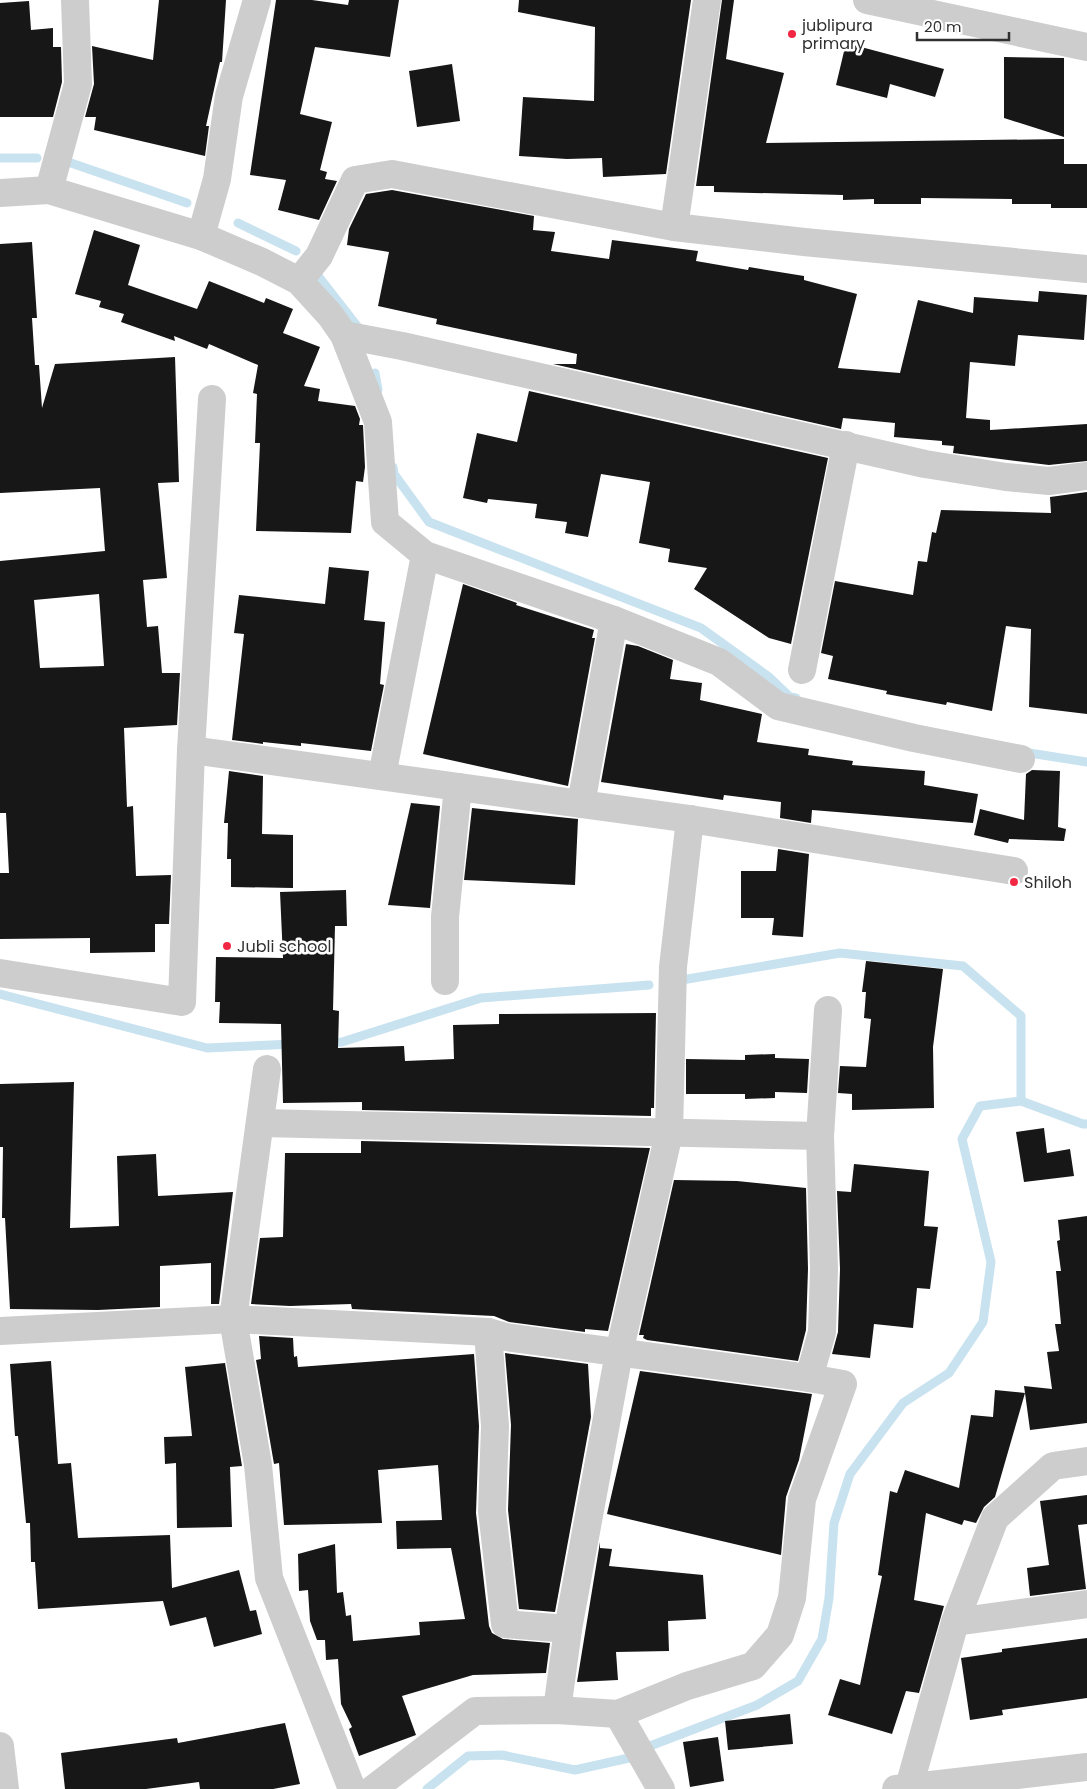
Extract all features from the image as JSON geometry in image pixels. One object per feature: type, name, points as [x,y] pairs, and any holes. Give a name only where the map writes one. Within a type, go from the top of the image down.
[{"type":"street","points":[[49,190],[78,84],[75,0]]},
{"type":"street","points":[[201,236],[218,179],[228,96],[257,0]]},
{"type":"street","points":[[674,227],[707,0]]},
{"type":"street","points":[[867,0],[1087,47]]},
{"type":"street","points":[[299,281],[319,256],[355,180],[392,174],[674,227],[804,242],[1087,269]]},
{"type":"street","points":[[0,193],[49,190],[201,236],[262,262],[299,281],[330,315],[344,335],[378,422],[385,522],[425,555],[614,620],[719,662],[778,706],[914,738],[1021,759]]},
{"type":"street","points":[[344,335],[402,346],[925,464],[1006,477],[1049,481],[1087,476]]},
{"type":"street","points":[[0,973],[182,1002],[191,750],[212,399]]},
{"type":"street","points":[[802,670],[846,445]]},
{"type":"street","points":[[382,776],[425,555]]},
{"type":"street","points":[[581,804],[614,620]]},
{"type":"street","points":[[191,750],[690,819],[1014,871]]},
{"type":"street","points":[[445,981],[445,917],[458,787]]},
{"type":"street","points":[[557,1710],[568,1629],[619,1353],[669,1133],[673,966],[690,819]]},
{"type":"street","points":[[809,1378],[822,1332],[824,1269],[820,1136],[828,1010]]},
{"type":"street","points":[[267,1069],[233,1319],[258,1465],[269,1578],[352,1789]]},
{"type":"street","points":[[261,1123],[820,1136]]},
{"type":"street","points":[[0,1331],[233,1319],[488,1332],[506,1337],[842,1384],[802,1499],[792,1598],[780,1635],[753,1666],[686,1686],[622,1722],[557,1710],[475,1711],[373,1789]]},
{"type":"street","points":[[488,1332],[495,1426],[492,1511],[505,1624],[568,1629]]},
{"type":"street","points":[[1087,1461],[1053,1466],[995,1518],[955,1622],[903,1788],[1087,1766]]},
{"type":"street","points":[[955,1622],[1087,1604]]},
{"type":"street","points":[[622,1722],[657,1782]]},
{"type":"street","points":[[0,1746],[5,1789]]},
{"type":"building","points":[[159,0],[226,0],[222,62],[220,62],[206,126],[209,126],[205,156],[94,130],[96,117],[85,117],[94,84],[92,46],[153,60]]},
{"type":"building","points":[[276,0],[312,0],[348,5],[349,0],[399,0],[390,57],[315,47],[300,114],[332,122],[320,170],[327,172],[325,179],[337,181],[319,220],[278,210],[286,180],[250,175]]},
{"type":"building","points":[[519,0],[691,0],[666,174],[603,177],[602,158],[567,159],[519,156],[523,97],[594,101],[595,27],[518,12]]},
{"type":"building","points":[[722,0],[734,0],[726,59],[784,73],[766,143],[1064,139],[1064,164],[1087,164],[1087,208],[1051,208],[1051,204],[1012,204],[1012,199],[921,198],[921,204],[874,204],[874,199],[843,200],[843,195],[714,192],[714,186],[696,186]]},
{"type":"building","points":[[29,1],[31,30],[53,28],[53,47],[61,47],[62,82],[53,117],[0,117],[0,3]]},
{"type":"building","points":[[846,43],[944,69],[935,97],[890,84],[887,98],[836,85]]},
{"type":"building","points":[[1004,57],[1064,58],[1064,137],[1004,118]]},
{"type":"building","points":[[452,64],[460,121],[417,127],[409,71]]},
{"type":"building","points":[[392,190],[534,216],[533,230],[555,232],[551,251],[609,259],[612,240],[698,251],[696,261],[748,270],[749,267],[804,276],[804,280],[857,294],[838,368],[900,373],[918,300],[973,313],[974,297],[1038,302],[1039,291],[1087,295],[1084,340],[1018,335],[1015,366],[970,362],[966,418],[990,420],[990,430],[1087,424],[1087,461],[1049,465],[953,453],[954,446],[942,445],[942,441],[894,437],[895,423],[843,418],[841,429],[553,364],[576,364],[577,354],[436,324],[437,319],[378,306],[389,252],[347,245],[349,229],[366,194]]},
{"type":"building","points":[[94,230],[140,245],[128,285],[197,309],[209,281],[264,303],[266,298],[293,309],[283,333],[320,347],[304,386],[320,389],[318,401],[355,406],[360,419],[359,425],[363,425],[365,467],[363,482],[356,481],[351,533],[256,531],[260,443],[255,443],[257,394],[253,393],[258,365],[209,344],[207,349],[174,336],[175,341],[121,322],[124,314],[99,307],[101,301],[75,294]]},
{"type":"building","points":[[32,242],[37,318],[32,318],[35,365],[39,365],[42,408],[55,364],[175,357],[179,482],[158,483],[167,578],[143,580],[147,627],[158,626],[162,673],[180,673],[177,725],[124,728],[127,807],[133,806],[136,876],[171,875],[169,924],[155,924],[155,952],[90,953],[90,938],[0,939],[0,873],[9,873],[6,813],[0,813],[0,561],[105,551],[100,488],[0,493],[0,244]],"holes":[[[99,594],[104,666],[40,668],[34,600]]]},
{"type":"building","points":[[529,391],[828,458],[791,644],[769,638],[694,589],[707,568],[668,562],[670,549],[639,543],[650,482],[601,474],[588,537],[565,533],[567,522],[535,518],[537,504],[488,499],[487,503],[463,498],[477,433],[517,442]]},
{"type":"building","points":[[1087,492],[1087,714],[1029,707],[1031,629],[1006,626],[992,711],[947,702],[946,705],[886,694],[887,691],[828,679],[833,656],[821,653],[835,581],[913,595],[918,561],[927,562],[932,532],[936,533],[941,510],[1051,513],[1050,497]]},
{"type":"building","points":[[329,567],[369,571],[364,620],[385,622],[380,684],[384,685],[371,751],[301,743],[301,746],[232,740],[244,634],[234,633],[239,595],[325,604]]},
{"type":"building","points":[[463,584],[517,603],[516,605],[594,630],[592,638],[595,638],[568,786],[423,754]]},
{"type":"building","points":[[626,644],[638,646],[673,660],[670,679],[702,683],[700,700],[762,714],[757,742],[809,749],[808,755],[853,761],[852,765],[925,771],[924,785],[978,794],[973,823],[812,810],[811,823],[780,818],[781,802],[724,795],[723,800],[601,782]]},
{"type":"building","points":[[1032,770],[1060,771],[1058,827],[1066,829],[1064,841],[1009,839],[1008,843],[974,835],[980,809],[1024,820],[1026,774]]},
{"type":"building","points":[[229,771],[263,776],[262,834],[293,835],[293,888],[231,887],[231,859],[227,859],[228,823],[224,823]]},
{"type":"building","points":[[411,803],[440,806],[430,908],[388,905]]},
{"type":"building","points":[[472,808],[578,819],[575,885],[464,880]]},
{"type":"building","points":[[778,849],[809,854],[803,937],[772,935],[774,918],[741,918],[741,871],[776,871]]},
{"type":"building","points":[[346,890],[347,926],[335,926],[333,1010],[339,1011],[338,1048],[404,1046],[405,1061],[454,1059],[453,1025],[499,1024],[499,1014],[656,1013],[654,1108],[651,1108],[651,1116],[362,1110],[362,1102],[283,1103],[281,1024],[219,1023],[220,1002],[215,1002],[216,957],[283,958],[280,892]]},
{"type":"building","points":[[866,961],[943,969],[933,1047],[934,1108],[852,1110],[852,1094],[838,1093],[840,1066],[866,1067],[871,1019],[864,1018],[866,992],[862,992]]},
{"type":"building","points":[[775,1054],[775,1058],[809,1059],[807,1093],[775,1092],[775,1098],[745,1099],[745,1094],[686,1094],[686,1059],[745,1060],[745,1055]]},
{"type":"building","points":[[74,1082],[70,1228],[119,1226],[117,1156],[156,1154],[158,1196],[233,1192],[219,1304],[211,1304],[211,1263],[160,1266],[160,1307],[98,1310],[10,1309],[5,1218],[2,1218],[3,1147],[0,1147],[0,1084]]},
{"type":"building","points":[[1044,1128],[1047,1153],[1070,1149],[1074,1176],[1024,1182],[1016,1132]]},
{"type":"building","points":[[361,1141],[650,1148],[608,1331],[585,1329],[585,1332],[509,1322],[494,1316],[352,1309],[351,1304],[290,1306],[251,1304],[260,1238],[283,1237],[285,1153],[361,1153]]},
{"type":"building","points":[[854,1164],[929,1171],[924,1226],[938,1227],[930,1289],[917,1288],[913,1328],[874,1324],[870,1358],[832,1354],[838,1332],[840,1269],[837,1191],[851,1192]]},
{"type":"building","points":[[674,1180],[737,1181],[806,1188],[808,1269],[806,1330],[798,1361],[647,1340],[643,1338],[644,1335],[639,1335]]},
{"type":"building","points":[[1087,1216],[1087,1423],[1030,1430],[1024,1386],[1052,1389],[1047,1352],[1059,1351],[1055,1324],[1061,1324],[1056,1271],[1061,1271],[1057,1241],[1060,1240],[1058,1220]]},
{"type":"building","points":[[259,1336],[293,1338],[294,1357],[297,1356],[298,1367],[474,1354],[479,1426],[476,1513],[489,1626],[492,1633],[503,1639],[550,1643],[546,1673],[473,1675],[402,1696],[416,1735],[359,1756],[349,1729],[352,1727],[341,1704],[338,1659],[326,1660],[325,1640],[317,1640],[310,1621],[308,1590],[299,1591],[298,1554],[335,1544],[337,1593],[343,1592],[346,1616],[351,1615],[353,1641],[420,1635],[419,1622],[465,1619],[451,1548],[397,1549],[396,1521],[442,1520],[438,1465],[378,1470],[382,1523],[284,1525],[279,1463],[274,1464],[256,1360],[261,1359]]},
{"type":"building","points":[[505,1353],[588,1364],[591,1417],[555,1612],[519,1609],[508,1510],[511,1425]]},
{"type":"building","points":[[51,1361],[58,1464],[71,1463],[78,1538],[170,1535],[172,1588],[239,1570],[250,1611],[256,1610],[262,1634],[214,1647],[206,1617],[170,1626],[163,1601],[38,1609],[35,1562],[31,1562],[30,1523],[26,1523],[18,1436],[15,1436],[10,1364]]},
{"type":"building","points":[[225,1363],[242,1466],[230,1467],[232,1527],[177,1528],[176,1463],[165,1464],[164,1437],[192,1436],[185,1367]]},
{"type":"building","points":[[640,1371],[812,1394],[799,1460],[786,1497],[781,1555],[607,1514]]},
{"type":"building","points":[[995,1390],[1025,1393],[995,1497],[984,1507],[976,1523],[964,1520],[962,1525],[926,1513],[914,1600],[944,1606],[919,1693],[906,1691],[892,1734],[828,1715],[840,1679],[860,1685],[882,1576],[878,1575],[890,1491],[897,1493],[905,1470],[959,1488],[971,1415],[993,1417]]},
{"type":"building","points":[[1087,1495],[1087,1524],[1078,1525],[1086,1589],[1030,1596],[1027,1568],[1049,1565],[1040,1501]]},
{"type":"building","points":[[600,1542],[600,1548],[612,1549],[609,1566],[703,1575],[706,1619],[668,1621],[669,1651],[616,1652],[618,1680],[577,1682]]},
{"type":"building","points":[[1087,1638],[1087,1698],[1002,1710],[1003,1715],[970,1720],[961,1658],[1002,1652],[1002,1649]]},
{"type":"building","points":[[790,1714],[793,1744],[728,1750],[725,1721]]},
{"type":"building","points":[[285,1723],[300,1784],[273,1789],[200,1789],[199,1782],[146,1789],[65,1789],[61,1753],[177,1738],[178,1743]]},
{"type":"building","points":[[718,1737],[724,1781],[690,1787],[683,1742]]},
{"type":"waterway","points":[[0,158],[37,158]]},
{"type":"waterway","points":[[71,163],[187,203]]},
{"type":"waterway","points":[[238,223],[296,251]]},
{"type":"waterway","points":[[315,272],[361,331]]},
{"type":"waterway","points":[[375,373],[378,390]]},
{"type":"waterway","points":[[393,467],[394,474],[429,522],[701,628],[769,677],[790,697],[796,698]]},
{"type":"waterway","points":[[1023,752],[1087,762]]},
{"type":"waterway","points":[[676,981],[840,953],[963,966],[1021,1016],[1021,1101]]},
{"type":"waterway","points":[[328,1043],[342,1042],[481,998],[649,985]]},
{"type":"waterway","points":[[0,994],[207,1048],[293,1044]]},
{"type":"waterway","points":[[427,1789],[468,1756],[502,1755],[575,1770],[629,1758],[650,1746],[757,1705],[798,1681],[822,1639],[829,1598],[834,1523],[850,1474],[903,1403],[949,1373],[983,1322],[991,1262],[962,1139],[980,1106],[1021,1101],[1087,1124]]},
{"type":"place","name":"jublipura primary","points":[[792,34]]},
{"type":"place","name":"Shiloh","points":[[1014,882]]},
{"type":"place","name":"Jubli school","points":[[227,946]]}]
